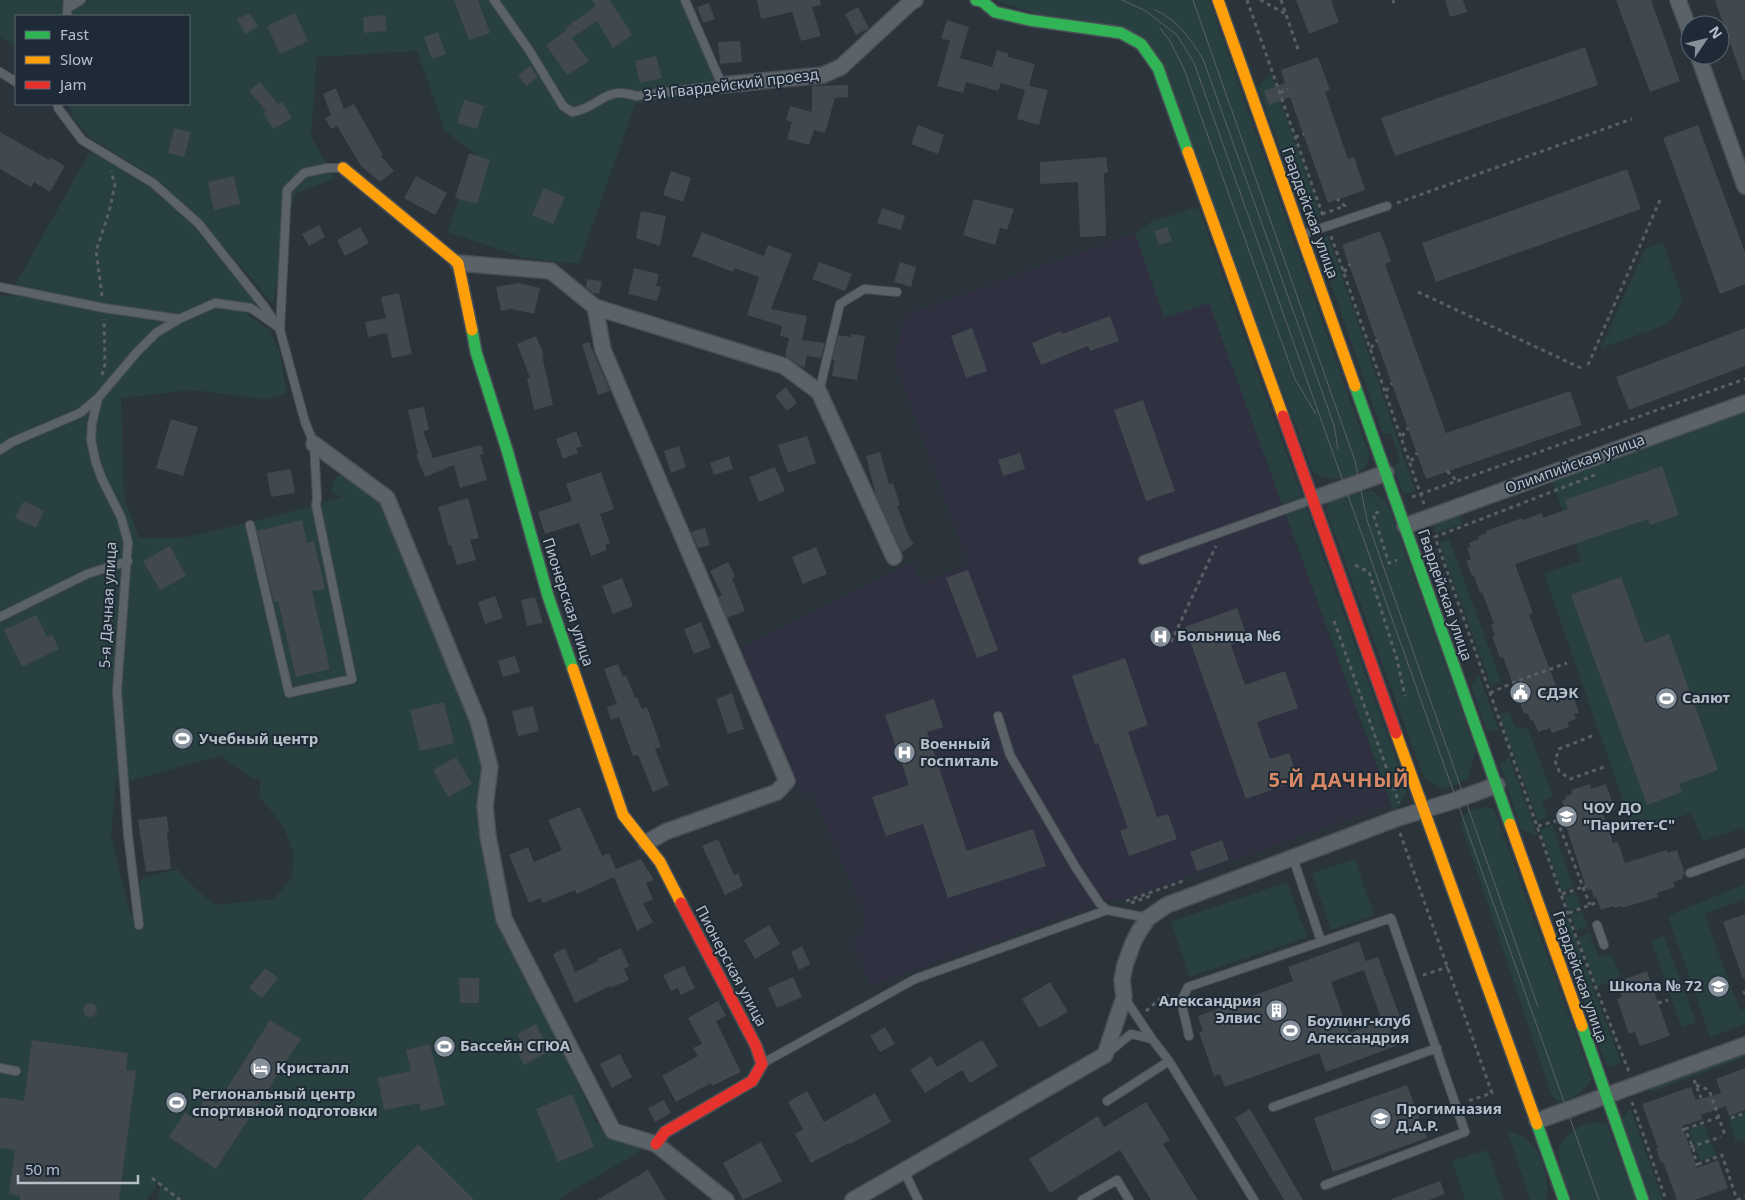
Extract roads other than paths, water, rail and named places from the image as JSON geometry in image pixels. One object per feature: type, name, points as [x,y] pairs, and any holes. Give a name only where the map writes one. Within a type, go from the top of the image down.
[{"type":"street","name":"3-й Гвардейский проезд","points":[[722,86],[824,75],[841,67],[915,0]]},
{"type":"street","points":[[980,0],[994,12],[1029,20],[1121,33],[1141,44],[1158,68],[1564,1200]]},
{"type":"street","name":"Гвардейская улица","points":[[1218,0],[1643,1200]]},
{"type":"street","points":[[1678,0],[1684,15]]},
{"type":"street","points":[[1702,65],[1745,186]]},
{"type":"street","points":[[343,168],[458,263],[551,271],[595,307],[784,366],[819,392],[894,556]]},
{"type":"street","name":"Пионерская улица","points":[[458,263],[476,352],[507,450],[548,596],[624,815],[635,833],[646,843],[660,862],[756,1046],[762,1064]]},
{"type":"street","points":[[595,307],[604,350],[787,781],[777,792],[665,832],[646,843]]},
{"type":"street","name":"Олимпийская улица","points":[[1405,526],[1745,402]]},
{"type":"street","points":[[314,444],[387,498],[478,720],[490,767],[485,806],[488,836],[504,919],[614,1131],[656,1144],[726,1200]]},
{"type":"street","points":[[1313,499],[1386,473]]},
{"type":"street","points":[[853,1200],[1106,1055],[1124,997],[1122,980],[1125,965],[1138,933],[1148,918],[1167,905],[1293,858],[1395,812],[1425,810],[1497,785]]},
{"type":"street","points":[[1537,1121],[1745,1045]]},
{"type":"street","points":[[656,1144],[665,1132],[752,1081],[762,1064]]},
{"type":"lane","points":[[68,8],[80,0]]},
{"type":"lane","name":"3-й Гвардейский проезд","points":[[494,0],[529,50],[563,106],[572,112],[582,110],[612,93],[623,92],[636,96],[722,86]]},
{"type":"lane","points":[[685,0],[722,86]]},
{"type":"lane","points":[[0,72],[15,81]]},
{"type":"lane","points":[[56,105],[82,140],[153,183],[199,224],[264,306],[280,330]]},
{"type":"lane","points":[[250,525],[289,692],[352,679],[316,505],[314,444],[305,422],[280,330],[287,190],[304,173],[327,168],[343,168]]},
{"type":"lane","points":[[1302,234],[1387,206]]},
{"type":"lane","points":[[0,287],[104,308],[179,319]]},
{"type":"lane","points":[[819,392],[840,304],[864,289],[897,292]]},
{"type":"lane","name":"5-я Дачная улица","points":[[139,925],[128,835],[117,691],[128,542],[121,517],[102,479],[91,440],[92,424],[98,398],[136,352],[156,333],[179,319],[215,303],[251,308],[280,330]]},
{"type":"lane","points":[[0,450],[12,442],[80,413],[98,398]]},
{"type":"lane","points":[[1143,560],[1313,499]]},
{"type":"lane","points":[[0,617],[87,574],[128,561]]},
{"type":"lane","points":[[998,716],[1010,755],[1076,868],[1106,910]]},
{"type":"lane","points":[[1690,873],[1745,853]]},
{"type":"lane","points":[[1293,858],[1321,942]]},
{"type":"lane","points":[[762,1064],[915,979],[1106,910],[1148,918]]},
{"type":"lane","points":[[1189,1036],[1181,1001],[1188,987],[1391,918],[1465,1132],[1325,1185]]},
{"type":"lane","points":[[1597,925],[1604,945]]},
{"type":"lane","points":[[1124,997],[1169,1061],[1254,1200]]},
{"type":"lane","points":[[1106,1055],[1131,1034],[1152,1038]]},
{"type":"lane","points":[[1273,1107],[1437,1048]]},
{"type":"lane","points":[[1107,1101],[1169,1061]]},
{"type":"lane","points":[[0,1068],[16,1071]]},
{"type":"lane","points":[[904,1171],[918,1200]]},
{"type":"lane","points":[[1082,1200],[1117,1180],[1129,1200]]},
{"type":"tram line","points":[[1122,0],[1146,11],[1177,35],[1194,63],[1599,1200]]},
{"type":"tram line","points":[[1193,0],[1355,461],[1367,520],[1538,1007]]},
{"type":"tram line","points":[[1155,10],[1177,24],[1203,59],[1334,425],[1338,449]]},
{"type":"tram line","points":[[1160,28],[1170,41],[1184,69],[1295,379],[1316,414]]},
{"type":"place","name":"Больница №6","points":[[1161,636]]},
{"type":"place","name":"СДЭК","points":[[1521,693]]},
{"type":"place","name":"Салют","points":[[1666,698]]},
{"type":"place","name":"Учебный центр","points":[[183,739]]},
{"type":"place","name":"Военный госпиталь","points":[[904,753]]},
{"type":"place","name":"ЧОУ ДО \"Паритет-С\"","points":[[1567,817]]},
{"type":"place","name":"Школа № 72","points":[[1718,986]]},
{"type":"place","name":"Александрия Элвис","points":[[1277,1010]]},
{"type":"place","name":"Боулинг-клуб Александрия","points":[[1291,1030]]},
{"type":"place","name":"Бассейн СГЮА","points":[[444,1046]]},
{"type":"place","name":"Кристалл","points":[[260,1068]]},
{"type":"place","name":"Региональный центр спортивной подготовки","points":[[176,1103]]},
{"type":"place","name":"Прогимназия Д.А.Р.","points":[[1380,1118]]},
{"type":"district","name":"5-Й ДАЧНЫЙ","points":[[1339,780]]}]
